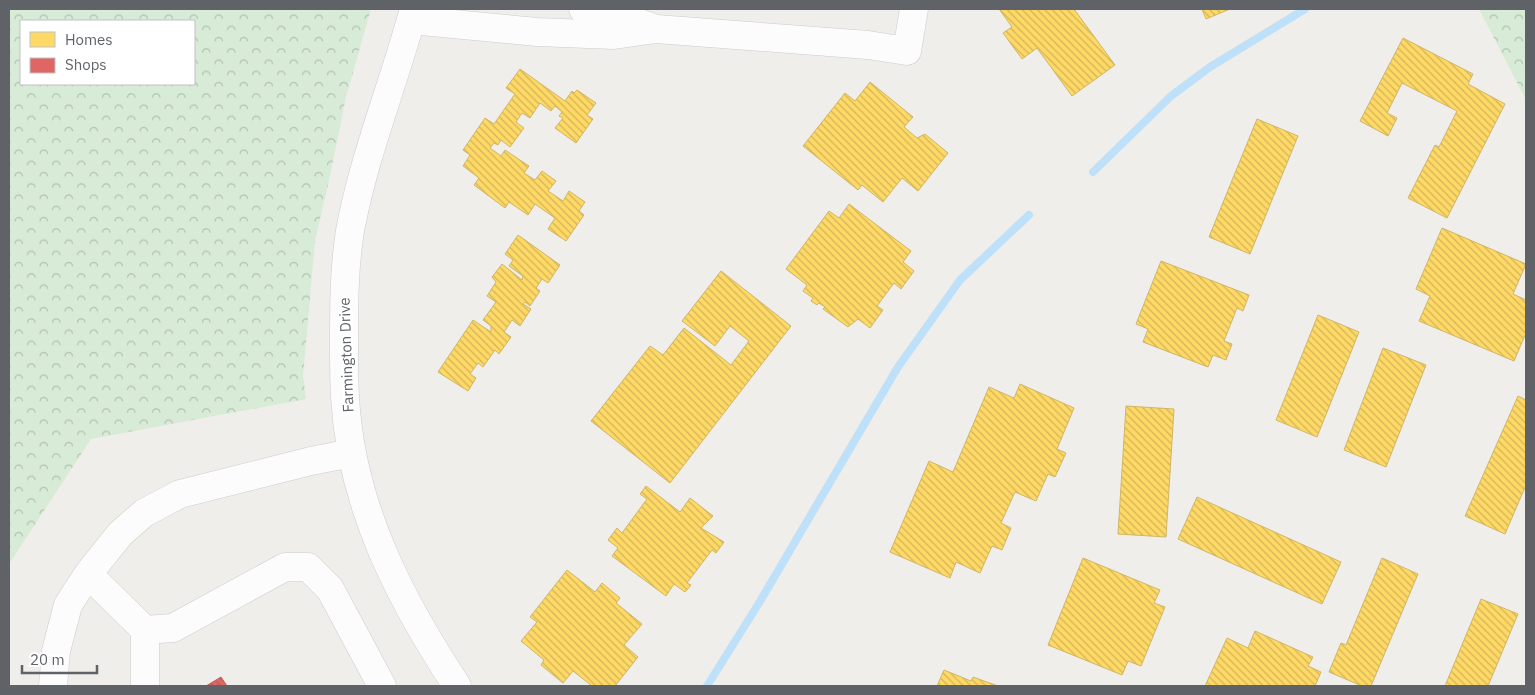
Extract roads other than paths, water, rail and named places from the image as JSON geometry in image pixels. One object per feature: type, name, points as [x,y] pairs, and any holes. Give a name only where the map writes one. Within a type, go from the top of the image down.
[{"type":"street","points":[[583,9],[614,14],[656,28],[868,45],[907,51],[914,9]]},
{"type":"street","points":[[412,14],[537,32],[614,35],[656,28]]},
{"type":"street","name":"Farmington Drive","points":[[412,14],[364,170],[350,231],[344,300],[345,398],[352,453],[365,506],[378,543],[409,609],[457,686]]},
{"type":"street","points":[[53,686],[56,651],[68,605],[88,574],[120,534],[144,513],[180,494],[311,461],[352,453]]},
{"type":"street","points":[[145,630],[173,628],[285,567],[308,567],[330,589],[382,686]]},
{"type":"street","points":[[88,574],[145,630],[145,686]]},
{"type":"waterway","points":[[1093,172],[1171,96],[1210,67],[1305,9]]},
{"type":"waterway","points":[[707,686],[759,603],[898,367],[960,280],[1029,215]]}]
